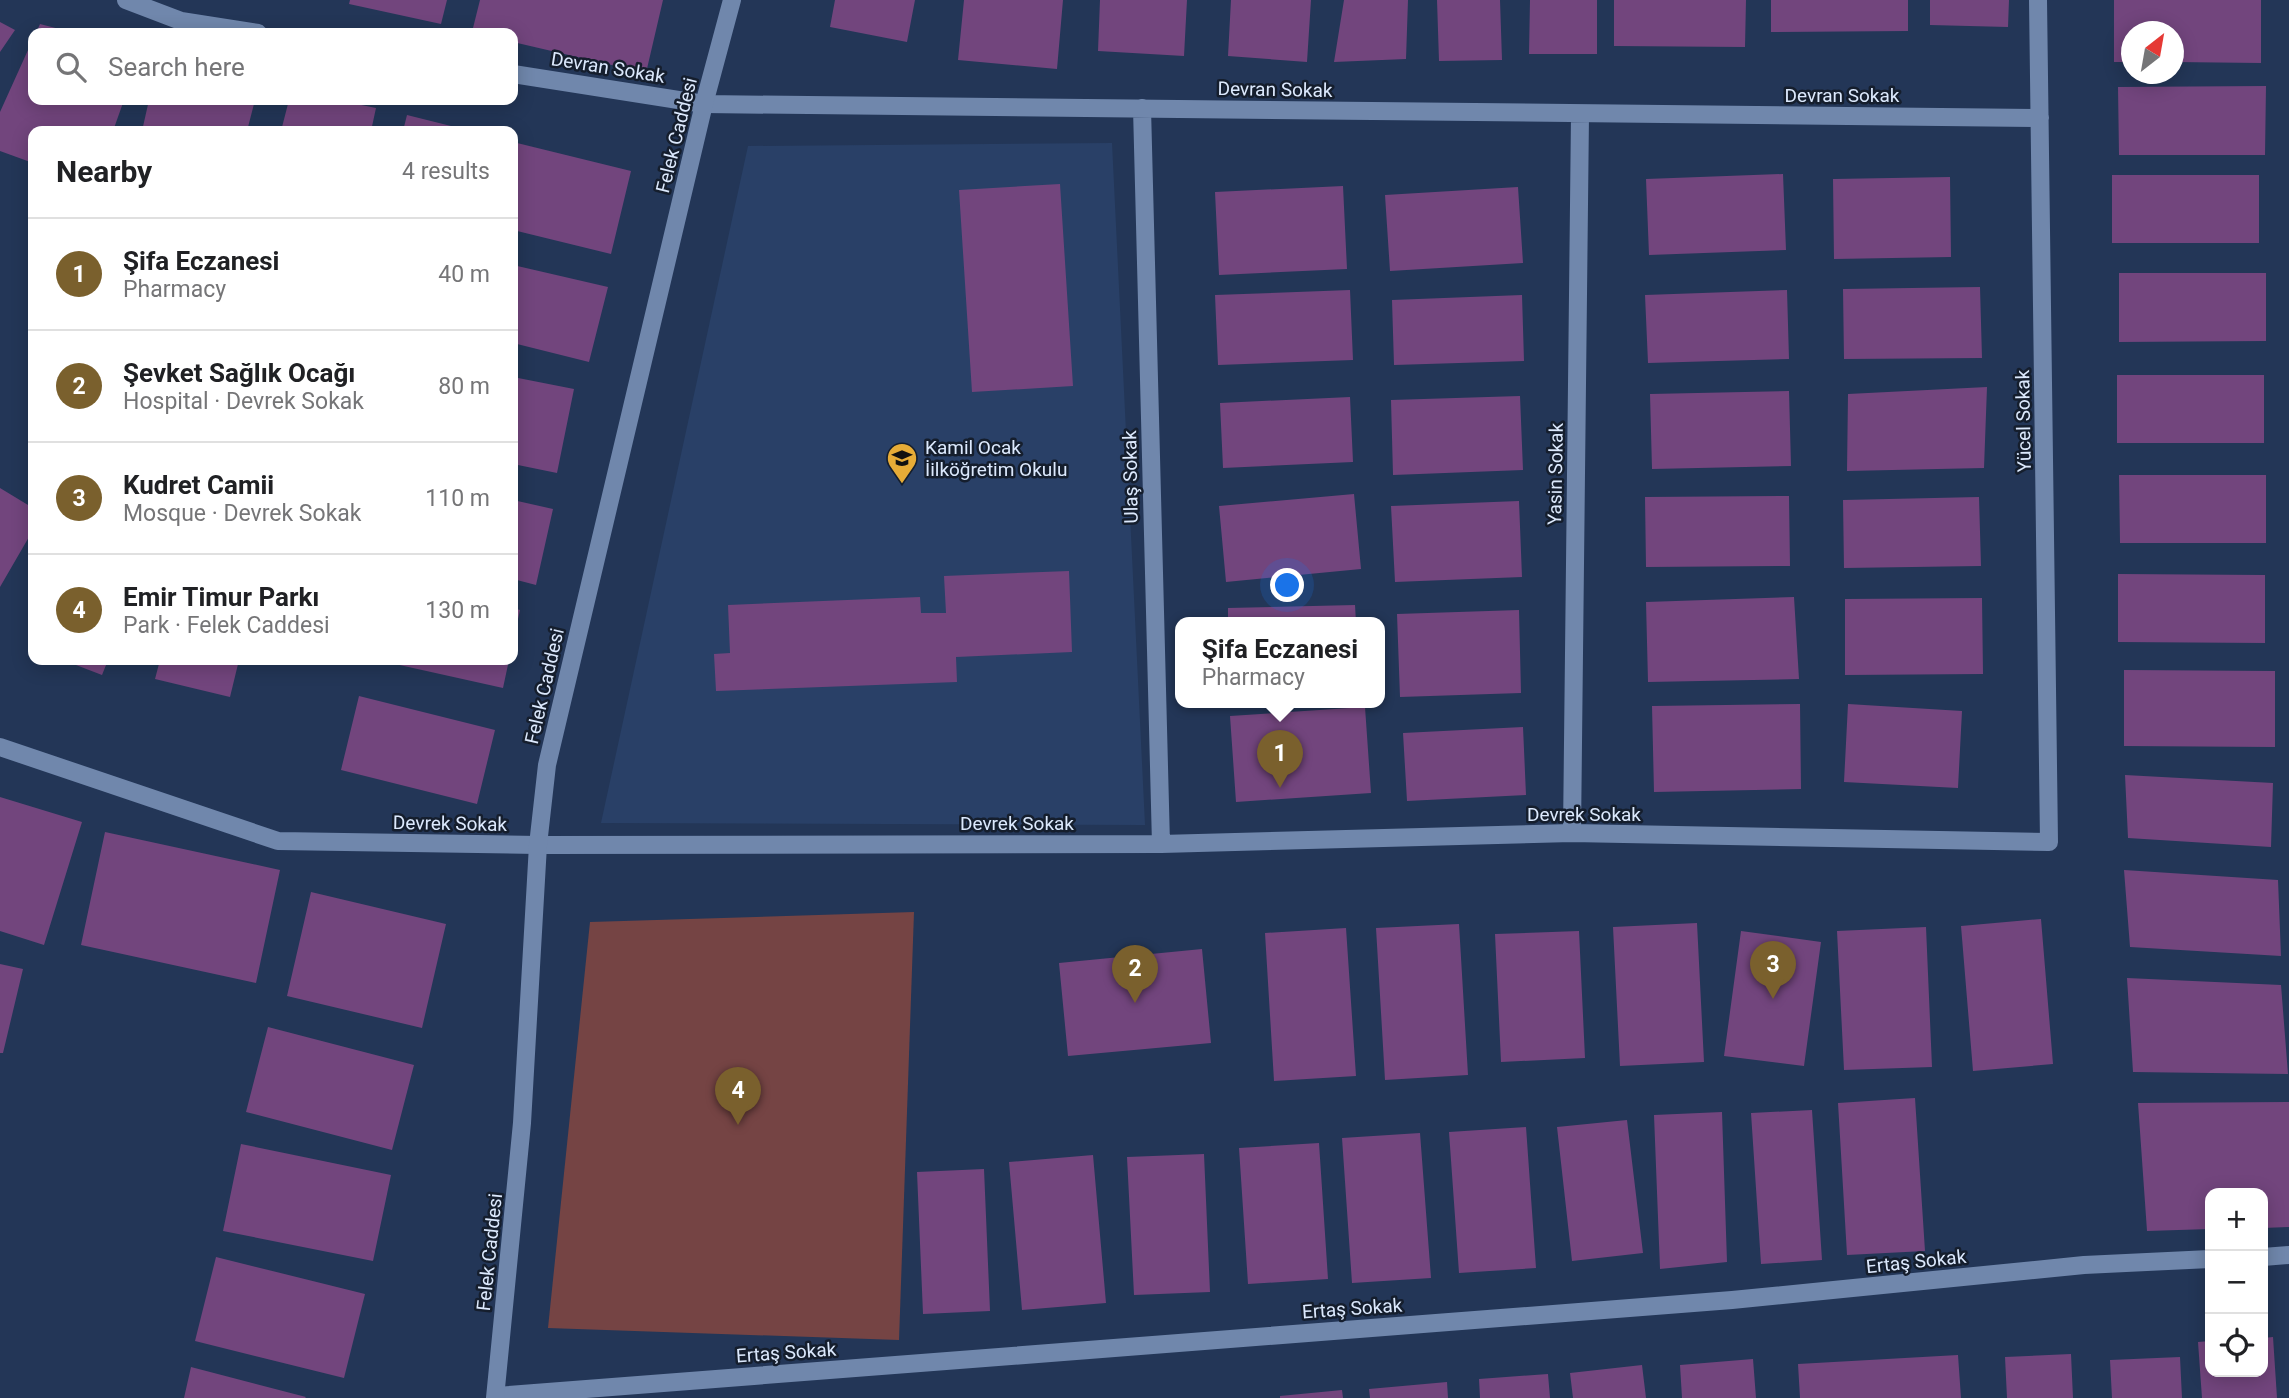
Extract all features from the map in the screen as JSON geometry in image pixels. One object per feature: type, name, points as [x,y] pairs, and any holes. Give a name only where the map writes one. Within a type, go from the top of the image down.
[{"type":"street","points":[[126,0],[181,21],[226,28]]},
{"type":"street","name":"Felek Caddesi","points":[[496,1397],[522,1123],[538,845],[547,765],[704,104],[732,0]]},
{"type":"street","name":"Yücel Sokak","points":[[2038,0],[2049,842]]},
{"type":"street","name":"Devran Sokak","points":[[518,75],[704,104],[2040,118]]},
{"type":"street","name":"Ulaş Sokak","points":[[1142,108],[1161,844]]},
{"type":"street","name":"Yasin Sokak","points":[[1572,833],[1580,115]]},
{"type":"street","name":"Devrek Sokak","points":[[0,747],[278,841],[538,845],[1161,844],[1572,833],[2049,842]]},
{"type":"street","points":[[2268,1256],[2289,1255]]},
{"type":"street","name":"Ertaş Sokak","points":[[496,1397],[1732,1300],[2084,1265],[2205,1259]]},
{"type":"shaded area","name":"Kamil Ocak İilköğretim Okulu","points":[[1112,143],[1145,825],[601,823],[748,146]]},
{"type":"shaded area","points":[[914,912],[899,1340],[548,1328],[590,922]]},
{"type":"building","points":[[350,0],[447,0],[441,24],[349,4]]},
{"type":"building","points":[[480,0],[663,0],[646,73],[518,43],[518,28],[473,28]]},
{"type":"building","points":[[835,0],[915,0],[907,42],[830,27]]},
{"type":"building","points":[[964,0],[1063,0],[1057,69],[958,60]]},
{"type":"building","points":[[1100,0],[1187,0],[1184,56],[1098,51]]},
{"type":"building","points":[[1231,0],[1311,0],[1307,62],[1228,56]]},
{"type":"building","points":[[1344,0],[1408,0],[1406,59],[1334,62]]},
{"type":"building","points":[[1437,0],[1500,0],[1502,60],[1439,61]]},
{"type":"building","points":[[1530,0],[1597,0],[1597,54],[1529,54]]},
{"type":"building","points":[[1614,0],[1746,0],[1745,47],[1614,46]]},
{"type":"building","points":[[1771,0],[1908,0],[1908,31],[1771,32]]},
{"type":"building","points":[[1930,0],[2009,0],[2008,27],[1930,25]]},
{"type":"building","points":[[2114,0],[2261,0],[2261,63],[2184,62],[2184,21],[2121,21],[2121,62],[2114,62]]},
{"type":"building","points":[[0,22],[15,30],[0,52]]},
{"type":"building","points":[[40,24],[56,28],[38,28]]},
{"type":"building","points":[[28,50],[28,105],[122,105],[115,126],[28,126],[28,161],[0,151],[0,112]]},
{"type":"building","points":[[2266,86],[2265,155],[2119,155],[2118,87]]},
{"type":"building","points":[[148,105],[254,105],[248,126],[143,126]]},
{"type":"building","points":[[288,105],[361,105],[376,108],[372,126],[282,126]]},
{"type":"building","points":[[407,115],[451,126],[404,126]]},
{"type":"building","points":[[518,143],[631,171],[611,254],[518,231]]},
{"type":"building","points":[[1783,174],[1786,250],[1649,255],[1646,179]]},
{"type":"building","points":[[2112,175],[2259,175],[2259,243],[2112,243]]},
{"type":"building","points":[[1950,177],[1951,257],[1834,259],[1833,179]]},
{"type":"building","points":[[1060,184],[1073,386],[972,392],[959,190]]},
{"type":"building","points":[[1343,186],[1347,269],[1219,275],[1215,192]]},
{"type":"building","points":[[1518,187],[1523,263],[1390,271],[1385,195]]},
{"type":"building","points":[[518,266],[608,287],[589,362],[518,344]]},
{"type":"building","points":[[2119,273],[2266,273],[2266,341],[2119,342]]},
{"type":"building","points":[[1980,287],[1982,358],[1844,359],[1843,289]]},
{"type":"building","points":[[1350,290],[1353,360],[1218,365],[1215,295]]},
{"type":"building","points":[[1787,290],[1789,359],[1648,363],[1645,295]]},
{"type":"building","points":[[1522,295],[1524,361],[1394,365],[1392,300]]},
{"type":"building","points":[[2117,375],[2264,375],[2264,443],[2117,443]]},
{"type":"building","points":[[518,378],[574,389],[557,473],[518,465]]},
{"type":"building","points":[[1987,387],[1984,468],[1847,471],[1848,394]]},
{"type":"building","points":[[1789,391],[1791,466],[1652,469],[1650,394]]},
{"type":"building","points":[[1520,396],[1523,470],[1393,475],[1391,400]]},
{"type":"building","points":[[1350,397],[1353,462],[1223,468],[1220,403]]},
{"type":"building","points":[[2119,475],[2266,475],[2266,543],[2120,543]]},
{"type":"building","points":[[0,488],[28,505],[28,539],[0,587]]},
{"type":"building","points":[[1354,494],[1361,569],[1226,582],[1219,506]]},
{"type":"building","points":[[1789,496],[1790,566],[1646,567],[1645,497]]},
{"type":"building","points":[[1979,497],[1981,566],[1844,568],[1843,500]]},
{"type":"building","points":[[518,501],[553,509],[536,585],[518,580]]},
{"type":"building","points":[[1519,501],[1522,577],[1395,582],[1391,506]]},
{"type":"building","points":[[1069,571],[1072,652],[956,657],[957,682],[716,691],[714,654],[730,653],[728,605],[920,597],[921,613],[946,613],[944,576]]},
{"type":"building","points":[[2118,574],[2265,575],[2265,643],[2118,642]]},
{"type":"building","points":[[1794,597],[1799,679],[1648,682],[1646,602]]},
{"type":"building","points":[[1982,598],[1983,674],[1845,675],[1845,599]]},
{"type":"building","points":[[1355,605],[1356,617],[1228,617],[1228,608]]},
{"type":"building","points":[[1519,610],[1521,693],[1400,697],[1397,614]]},
{"type":"building","points":[[76,665],[106,665],[102,675]]},
{"type":"building","points":[[159,665],[238,665],[230,697],[155,679]]},
{"type":"building","points":[[400,665],[508,665],[503,688]]},
{"type":"building","points":[[2124,670],[2275,671],[2275,747],[2124,746]]},
{"type":"building","points":[[359,696],[495,730],[477,804],[341,770]]},
{"type":"building","points":[[1800,704],[1801,789],[1654,792],[1652,706]]},
{"type":"building","points":[[1848,704],[1962,711],[1958,788],[1844,782]]},
{"type":"building","points":[[1365,708],[1371,793],[1236,802],[1230,716]]},
{"type":"building","points":[[1523,727],[1526,795],[1407,801],[1403,733]]},
{"type":"building","points":[[2125,775],[2273,783],[2271,847],[2128,838]]},
{"type":"building","points":[[0,797],[82,822],[44,945],[0,931]]},
{"type":"building","points":[[105,832],[280,870],[256,983],[81,945]]},
{"type":"building","points":[[2124,870],[2278,880],[2281,956],[2130,947]]},
{"type":"building","points":[[311,892],[446,924],[422,1028],[287,996]]},
{"type":"building","points":[[2041,919],[2053,1064],[1973,1071],[1961,926]]},
{"type":"building","points":[[1697,923],[1704,1062],[1620,1066],[1613,927]]},
{"type":"building","points":[[1459,924],[1468,1075],[1385,1080],[1376,928]]},
{"type":"building","points":[[1926,927],[1932,1067],[1844,1070],[1837,931]]},
{"type":"building","points":[[1346,928],[1356,1076],[1274,1081],[1265,933]]},
{"type":"building","points":[[1579,931],[1585,1058],[1501,1062],[1495,934]]},
{"type":"building","points":[[1741,931],[1821,942],[1804,1066],[1724,1056]]},
{"type":"building","points":[[1202,949],[1211,1043],[1068,1056],[1059,963]]},
{"type":"building","points":[[0,964],[23,969],[3,1053],[0,1053]]},
{"type":"building","points":[[2127,978],[2281,985],[2288,1074],[2133,1072]]},
{"type":"building","points":[[268,1027],[414,1065],[392,1150],[246,1112]]},
{"type":"building","points":[[1915,1098],[1925,1251],[1847,1255],[1838,1103]]},
{"type":"building","points":[[2289,1102],[2289,1227],[2268,1228],[2268,1188],[2205,1188],[2205,1229],[2147,1231],[2138,1103]]},
{"type":"building","points":[[1812,1110],[1822,1260],[1761,1264],[1751,1113]]},
{"type":"building","points":[[1722,1112],[1727,1262],[1660,1269],[1654,1115]]},
{"type":"building","points":[[1627,1120],[1643,1253],[1572,1261],[1557,1127]]},
{"type":"building","points":[[1526,1127],[1536,1268],[1459,1273],[1449,1132]]},
{"type":"building","points":[[1420,1133],[1431,1278],[1352,1283],[1342,1138]]},
{"type":"building","points":[[1319,1143],[1328,1279],[1248,1284],[1239,1148]]},
{"type":"building","points":[[241,1144],[391,1175],[373,1261],[223,1231]]},
{"type":"building","points":[[1204,1154],[1210,1292],[1134,1295],[1127,1157]]},
{"type":"building","points":[[1093,1155],[1106,1303],[1022,1310],[1009,1162]]},
{"type":"building","points":[[984,1169],[990,1311],[923,1314],[917,1172]]},
{"type":"building","points":[[216,1257],[365,1294],[344,1378],[195,1341]]},
{"type":"building","points":[[2273,1337],[2277,1398],[2202,1398],[2198,1342],[2205,1341],[2205,1377],[2268,1377],[2268,1338]]},
{"type":"building","points":[[2071,1354],[2073,1398],[2007,1398],[2005,1357]]},
{"type":"building","points":[[1958,1355],[1961,1398],[1800,1398],[1798,1364]]},
{"type":"building","points":[[2180,1357],[2182,1398],[2112,1398],[2110,1360]]},
{"type":"building","points":[[1753,1359],[1756,1398],[1682,1398],[1680,1365]]},
{"type":"building","points":[[1642,1365],[1646,1398],[1573,1398],[1570,1373]]},
{"type":"building","points":[[191,1367],[306,1397],[184,1398]]},
{"type":"building","points":[[1548,1374],[1550,1398],[1480,1398],[1479,1379]]},
{"type":"building","points":[[1447,1382],[1448,1398],[1370,1398],[1369,1389]]},
{"type":"building","points":[[1342,1390],[1343,1398],[1280,1398],[1280,1396]]},
{"type":"place","name":"Kamil Ocak İilköğretim Okulu","points":[[902,485]]},
{"type":"place","name":"Şifa Eczanesi","points":[[1280,788]]},
{"type":"place","name":"Kudret Camii","points":[[1773,999]]},
{"type":"place","name":"Şevket Sağlık Ocağı","points":[[1135,1003]]},
{"type":"place","name":"Emir Timur Parkı","points":[[738,1125]]}]
